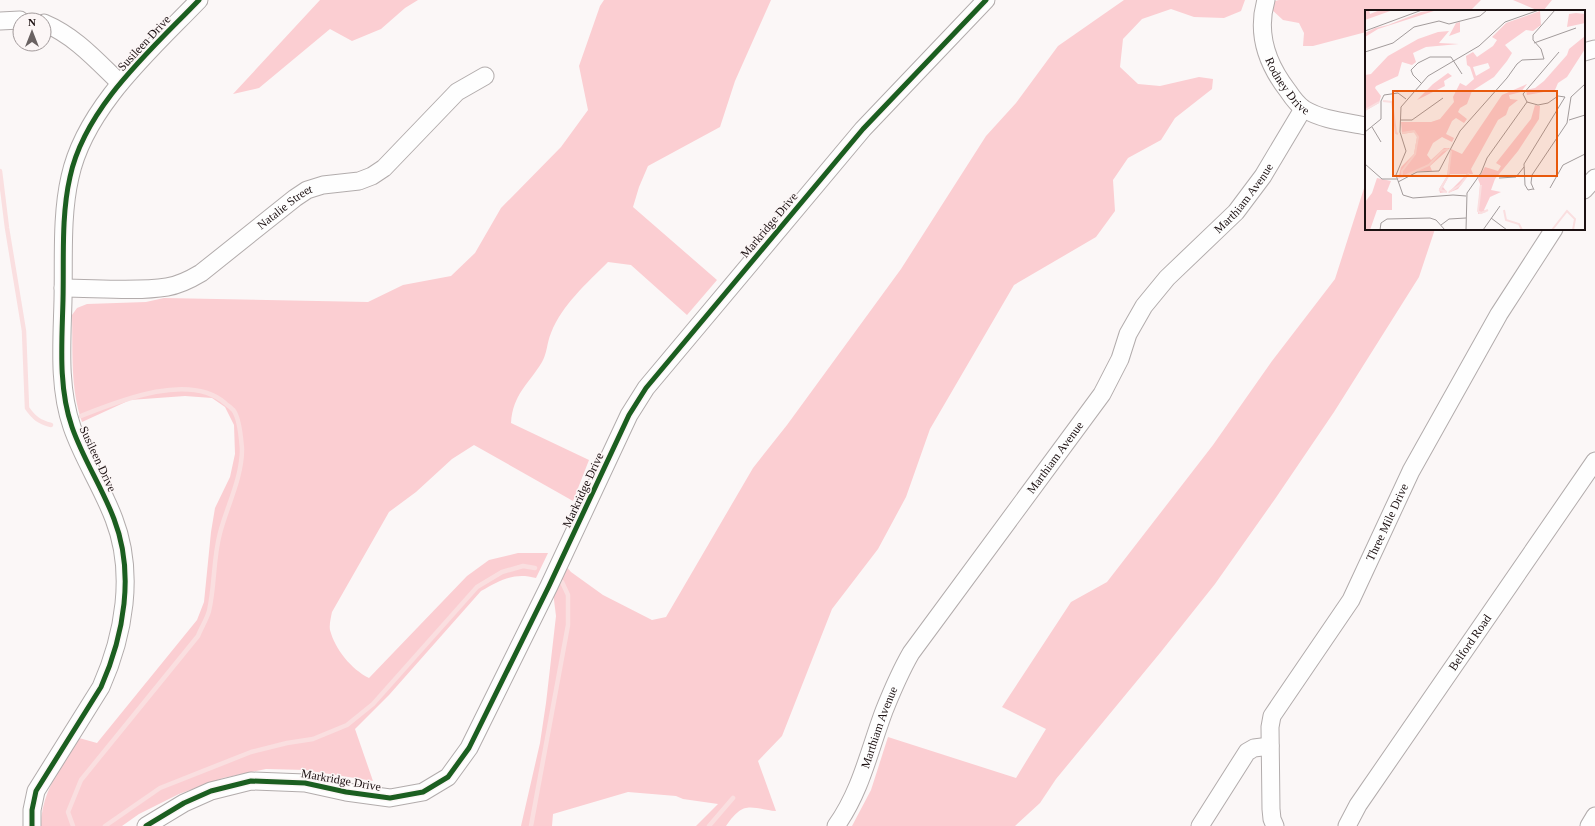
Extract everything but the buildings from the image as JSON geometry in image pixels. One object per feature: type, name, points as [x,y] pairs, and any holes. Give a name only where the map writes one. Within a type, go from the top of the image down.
[{"type":"street","name":"Susileen Drive","points":[[32,826],[32,810],[36,790],[101,687],[109,670],[120,626],[125,588],[125,564],[120,536],[114,517],[78,442],[71,424],[65,398],[62,352],[66,198],[75,158],[84,135],[120,83],[199,0]]},
{"type":"street","name":"Markridge Drive","points":[[146,826],[184,803],[211,791],[251,781],[305,783],[346,792],[390,798],[423,792],[448,776],[469,748],[549,586],[629,415],[646,388],[863,129],[986,0]]},
{"type":"street","name":"Rodney Drive","points":[[1266,0],[1261,16],[1261,30],[1269,61],[1280,82],[1303,109],[1334,120],[1365,126]]},
{"type":"street","points":[[0,21],[12,20]]},
{"type":"street","points":[[52,27],[60,30],[75,40],[120,83]]},
{"type":"street","points":[[1585,52],[1595,49]]},
{"type":"street","name":"Natalie Street","points":[[63,288],[168,287],[201,273],[307,190],[323,185],[359,181],[372,176],[384,168],[457,92],[485,76]]},
{"type":"street","name":"Marthiam Avenue","points":[[836,826],[858,788],[886,706],[911,653],[1090,413],[1112,377],[1128,334],[1144,306],[1167,278],[1236,212],[1263,176],[1303,109]]},
{"type":"street","points":[[1585,189],[1595,178]]},
{"type":"street","name":"Three Mile Drive","points":[[1275,826],[1271,809],[1270,727],[1272,716],[1351,600],[1412,471],[1499,314],[1553,230]]},
{"type":"street","name":"Belford Road","points":[[1347,826],[1358,805],[1595,461]]},
{"type":"street","points":[[1200,826],[1247,752],[1254,748],[1270,746]]},
{"type":"street","points":[[1589,826],[1595,816]]},
{"type":"shaded area","points":[[320,0],[418,0],[405,8],[381,29],[352,41],[330,29],[259,88],[233,94]]},
{"type":"shaded area","points":[[604,0],[771,0],[735,81],[720,127],[648,166],[639,187],[633,207],[717,280],[687,315],[631,265],[608,262],[584,286],[562,313],[551,333],[544,359],[522,390],[512,413],[511,423],[589,460],[573,501],[474,445],[452,459],[416,492],[389,512],[332,612],[330,630],[332,637],[345,658],[362,674],[369,678],[467,576],[489,560],[518,553],[548,553],[536,578],[521,576],[507,578],[481,591],[389,695],[355,729],[373,781],[305,770],[266,769],[223,778],[179,794],[139,814],[122,826],[41,826],[42,814],[49,790],[79,738],[97,743],[197,620],[204,602],[215,508],[230,477],[235,454],[234,425],[225,407],[212,398],[185,396],[130,400],[82,422],[78,409],[74,382],[72,315],[77,308],[87,304],[146,302],[164,298],[368,302],[403,285],[451,276],[475,253],[501,208],[561,147],[588,110],[579,66],[600,6]]},
{"type":"shaded area","points":[[1124,0],[1245,0],[1241,11],[1224,18],[1194,17],[1171,9],[1142,19],[1123,39],[1120,67],[1138,84],[1160,86],[1199,77],[1213,79],[1212,89],[1175,118],[1161,140],[1128,158],[1113,180],[1115,211],[1096,237],[1014,285],[930,429],[906,497],[878,549],[832,609],[782,736],[758,761],[776,811],[748,808],[738,812],[726,826],[696,826],[718,804],[683,799],[676,796],[628,792],[553,814],[552,826],[521,826],[540,743],[546,703],[556,616],[553,592],[565,565],[571,572],[603,595],[652,620],[666,617],[753,468],[787,425],[901,269],[986,136],[1016,103],[1058,46]]},
{"type":"shaded area","points":[[1481,0],[1471,10],[1365,10],[1365,32],[1313,46],[1303,46],[1304,33],[1299,23],[1283,20],[1271,9],[1275,1]]},
{"type":"shaded area","points":[[1513,0],[1552,0],[1544,10],[1537,10]]},
{"type":"shaded area","points":[[1365,185],[1365,230],[1435,230],[1419,277],[1334,412],[1275,499],[1215,584],[1056,779],[1040,803],[1015,826],[852,826],[871,790],[888,737],[1016,778],[1046,729],[1002,707],[1071,602],[1107,582],[1213,445],[1272,361],[1335,279]]},
{"type":"waterway","points":[[0,171],[7,228],[24,331],[27,408],[37,419],[51,425]]},
{"type":"waterway","points":[[73,826],[68,812],[81,780],[198,636],[207,617],[211,601],[218,543],[240,471],[242,449],[239,424],[233,410],[210,394],[193,390],[154,392],[114,403],[81,416]]},
{"type":"waterway","points":[[105,826],[160,788],[251,752],[287,743],[313,739],[347,725],[373,704],[477,587],[502,572],[523,566],[535,568]]},
{"type":"waterway","points":[[531,826],[568,625],[568,595],[562,582]]},
{"type":"waterway","points":[[709,826],[733,798]]},
{"type":"cycle path","points":[[32,826],[32,810],[36,791],[101,687],[116,646],[124,604],[124,561],[120,540],[109,507],[76,439],[65,396],[62,364],[64,238],[65,207],[70,177],[78,151],[90,127],[105,103],[141,60],[199,0]]},
{"type":"cycle path","points":[[146,826],[184,803],[211,791],[251,781],[305,783],[346,792],[390,798],[423,792],[448,777],[469,748],[549,586],[629,415],[646,388],[863,129],[986,0]]}]
